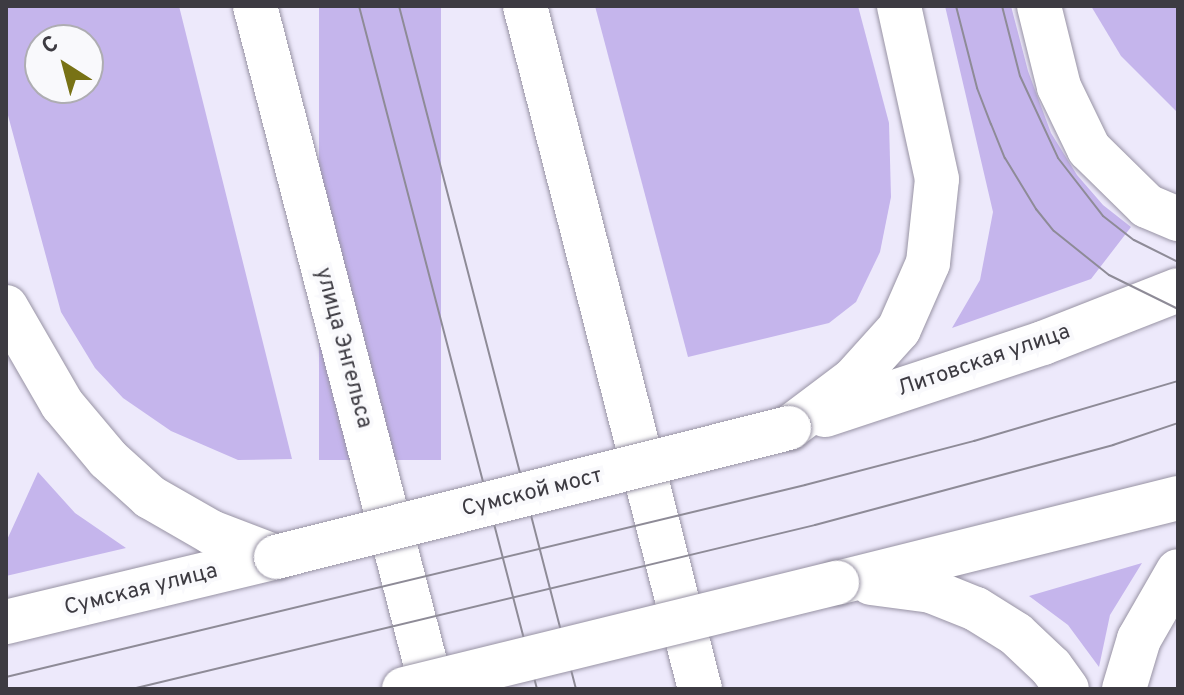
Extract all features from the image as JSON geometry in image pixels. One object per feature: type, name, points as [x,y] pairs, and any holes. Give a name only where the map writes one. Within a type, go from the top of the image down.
[{"type":"main road","name":"улица Энгельса","points":[[255,6],[432,689]]},
{"type":"main road","points":[[525,6],[700,689]]},
{"type":"main road","points":[[789,428],[854,379],[899,329],[928,263],[937,179],[899,6]]},
{"type":"main road","points":[[1039,6],[1059,87],[1089,149],[1147,206],[1178,219]]},
{"type":"main road","name":"Литовская улица","points":[[789,428],[1043,343],[1178,290]]},
{"type":"main road","points":[[6,307],[62,404],[108,459],[150,497],[211,532],[276,557]]},
{"type":"main road","name":"Сумской мост","points":[[276,557],[789,428]]},
{"type":"main road","points":[[404,689],[1178,498]]},
{"type":"main road","name":"Сумская улица","points":[[6,622],[276,557]]},
{"type":"main road","points":[[1124,689],[1139,639],[1178,571]]},
{"type":"main road","points":[[837,583],[884,583],[931,591],[976,609],[1016,634],[1051,667],[1067,689]]},
{"type":"shaded area","points":[[6,6],[179,6],[292,459],[238,460],[171,431],[123,398],[95,368],[61,312],[6,108]]},
{"type":"shaded area","points":[[319,6],[441,6],[441,460],[319,460]]},
{"type":"shaded area","points":[[595,6],[858,6],[889,123],[891,197],[880,252],[856,302],[829,323],[688,357]]},
{"type":"shaded area","points":[[945,6],[1011,6],[1028,71],[1051,133],[1077,175],[1103,205],[1131,227],[1091,279],[952,328],[980,280],[993,212]]},
{"type":"shaded area","points":[[1091,6],[1178,6],[1178,113],[1121,56]]},
{"type":"shaded area","points":[[38,472],[75,513],[126,548],[6,576],[6,542]]},
{"type":"shaded area","points":[[1142,563],[1110,615],[1099,667],[1068,625],[1029,596]]},
{"type":"tram line","points":[[359,6],[537,689]]},
{"type":"tram line","points":[[399,6],[576,689]]},
{"type":"tram line","points":[[956,6],[977,88],[991,124],[1005,158],[1036,209],[1054,231],[1109,275],[1178,309]]},
{"type":"tram line","points":[[1002,6],[1020,76],[1058,158],[1103,216],[1134,240],[1178,262]]},
{"type":"tram line","points":[[6,677],[805,485],[974,441],[1178,381]]},
{"type":"tram line","points":[[132,689],[815,525],[1113,445],[1178,423]]}]
